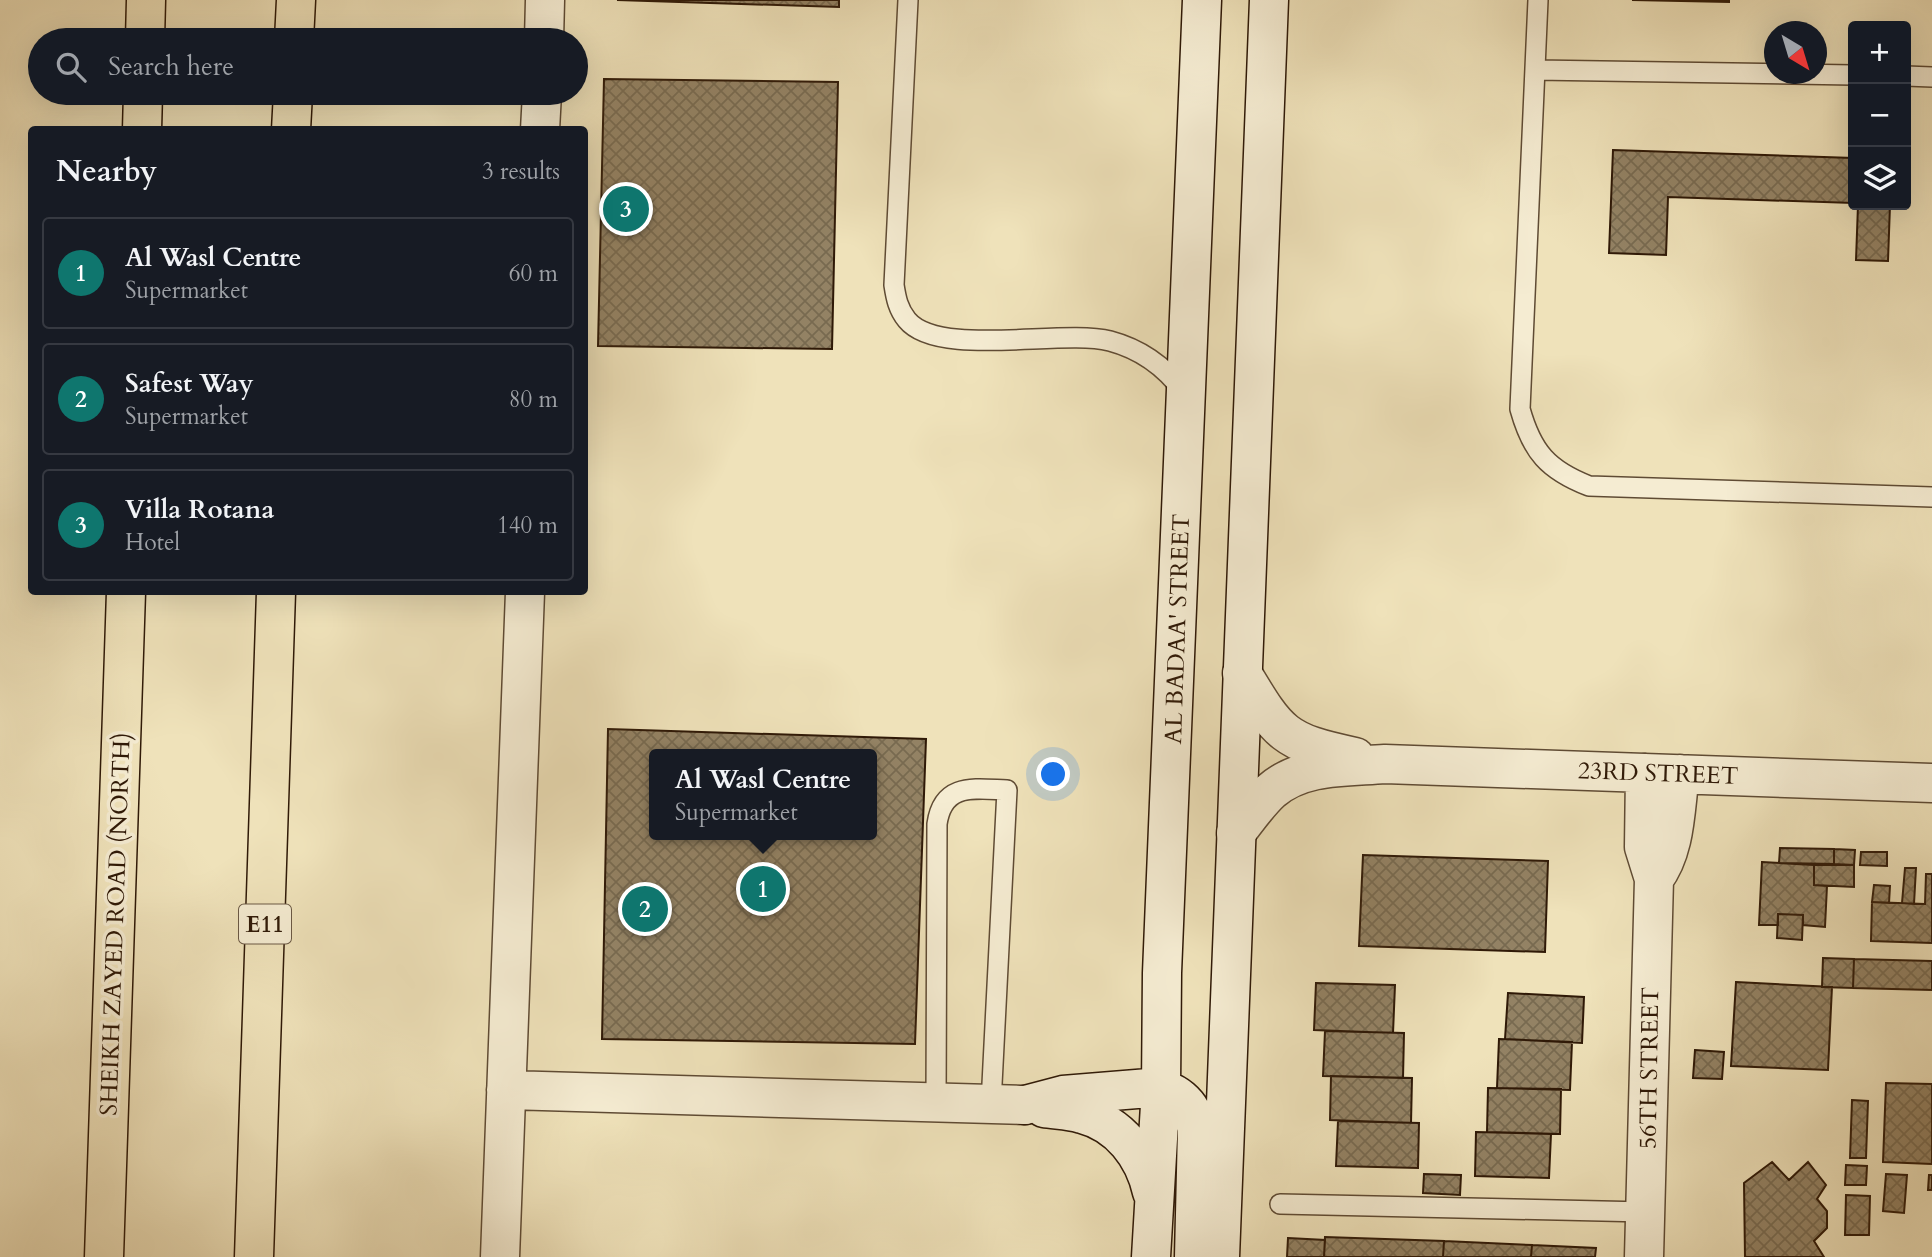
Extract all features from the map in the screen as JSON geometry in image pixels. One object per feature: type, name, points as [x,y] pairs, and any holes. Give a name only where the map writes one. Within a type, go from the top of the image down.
[{"type":"highway","points":[[145,28],[146,0]]},
{"type":"highway","points":[[295,28],[296,0]]},
{"type":"highway","points":[[142,126],[143,105]]},
{"type":"highway","points":[[292,126],[293,105]]},
{"type":"highway","name":"SHEIKH ZAYED ROAD (NORTH)","points":[[104,1257],[126,595]]},
{"type":"highway","name":"E11","points":[[254,1257],[276,595]]},
{"type":"main road","points":[[544,28],[545,0]]},
{"type":"main road","name":"AL BADAA' STREET","points":[[1151,1257],[1161,1088],[1162,973],[1202,0]]},
{"type":"main road","points":[[1220,1257],[1269,0]]},
{"type":"main road","points":[[540,126],[541,105]]},
{"type":"main road","points":[[500,1257],[525,595]]},
{"type":"main road","name":"23RD STREET","points":[[1242,673],[1264,710],[1287,735],[1317,749],[1385,764]]},
{"type":"main road","name":"23RD STREET","points":[[1236,833],[1272,790],[1294,777],[1319,769],[1385,764],[1932,783]]},
{"type":"main road","name":"56TH STREET","points":[[1644,1257],[1654,879],[1662,869],[1671,845],[1662,774]]},
{"type":"main road","points":[[1008,1104],[1090,1091],[1161,1088],[1184,1100],[1195,1118],[1194,1257]]},
{"type":"main road","points":[[506,1090],[1008,1104],[1083,1114],[1104,1123],[1123,1137],[1138,1155],[1148,1176],[1153,1199]]},
{"type":"lane","points":[[908,0],[894,285],[898,304],[908,321],[924,332],[943,337],[993,340],[1087,338],[1109,341],[1133,349],[1154,361],[1172,377],[1187,397]]},
{"type":"lane","points":[[1538,0],[1520,409],[1527,436],[1542,459],[1564,476],[1589,486],[1932,497]]},
{"type":"lane","points":[[1536,70],[1848,75]]},
{"type":"lane","points":[[1911,76],[1932,77]]},
{"type":"lane","points":[[936,1103],[937,824],[939,813],[952,794],[973,789],[1007,790],[1008,1104]]},
{"type":"lane","points":[[1280,1204],[1646,1212]]},
{"type":"building","points":[[617,0],[839,0],[839,7]]},
{"type":"building","points":[[1632,0],[1729,0],[1729,2]]},
{"type":"building","points":[[604,79],[838,82],[832,349],[598,346]]},
{"type":"building","points":[[1613,150],[1848,158],[1848,203],[1668,197],[1666,255],[1609,253]]},
{"type":"building","points":[[1858,210],[1890,210],[1888,261],[1856,260]]},
{"type":"building","points":[[608,729],[926,739],[915,1044],[602,1039]]},
{"type":"building","points":[[1780,848],[1834,849],[1834,864],[1779,863]]},
{"type":"building","points":[[1834,849],[1855,850],[1854,865],[1834,864]]},
{"type":"building","points":[[1861,852],[1887,852],[1887,866],[1860,865]]},
{"type":"building","points":[[1363,855],[1548,861],[1545,952],[1359,946]]},
{"type":"building","points":[[1762,862],[1814,865],[1814,885],[1827,886],[1825,927],[1803,925],[1803,915],[1778,914],[1778,925],[1759,925]]},
{"type":"building","points":[[1814,865],[1854,865],[1854,887],[1814,885]]},
{"type":"building","points":[[1905,868],[1916,868],[1914,904],[1902,903]]},
{"type":"building","points":[[1926,874],[1932,874],[1932,943],[1871,941],[1872,902],[1925,904]]},
{"type":"building","points":[[1874,885],[1890,886],[1889,903],[1872,902]]},
{"type":"building","points":[[1778,914],[1803,915],[1802,940],[1777,938]]},
{"type":"building","points":[[1823,958],[1854,959],[1853,988],[1822,987]]},
{"type":"building","points":[[1854,959],[1932,961],[1932,990],[1853,988]]},
{"type":"building","points":[[1736,982],[1832,987],[1828,1070],[1731,1066]]},
{"type":"building","points":[[1316,983],[1395,985],[1393,1033],[1314,1030]]},
{"type":"building","points":[[1508,993],[1584,997],[1582,1043],[1505,1039]]},
{"type":"building","points":[[1325,1031],[1404,1033],[1403,1078],[1323,1076]]},
{"type":"building","points":[[1499,1039],[1572,1042],[1570,1090],[1497,1088]]},
{"type":"building","points":[[1695,1050],[1724,1052],[1722,1079],[1693,1078]]},
{"type":"building","points":[[1331,1076],[1412,1078],[1411,1123],[1330,1120]]},
{"type":"building","points":[[1886,1083],[1932,1084],[1932,1164],[1883,1162]]},
{"type":"building","points":[[1488,1088],[1561,1089],[1560,1134],[1487,1132]]},
{"type":"building","points":[[1852,1100],[1868,1101],[1866,1158],[1850,1158]]},
{"type":"building","points":[[1338,1121],[1419,1123],[1418,1168],[1336,1166]]},
{"type":"building","points":[[1476,1132],[1551,1134],[1549,1178],[1475,1176]]},
{"type":"building","points":[[1772,1162],[1789,1180],[1808,1162],[1826,1185],[1817,1199],[1827,1211],[1827,1228],[1814,1241],[1824,1257],[1745,1257],[1744,1183]]},
{"type":"building","points":[[1846,1165],[1867,1166],[1866,1185],[1845,1185]]},
{"type":"building","points":[[1424,1174],[1461,1175],[1460,1195],[1423,1193]]},
{"type":"building","points":[[1886,1174],[1907,1175],[1904,1213],[1883,1211]]},
{"type":"building","points":[[1929,1175],[1932,1175],[1932,1190],[1928,1190]]},
{"type":"building","points":[[1846,1195],[1870,1196],[1869,1235],[1845,1235]]},
{"type":"building","points":[[1325,1237],[1444,1241],[1443,1257],[1324,1257]]},
{"type":"building","points":[[1288,1238],[1325,1240],[1324,1257],[1287,1257]]},
{"type":"building","points":[[1444,1241],[1532,1245],[1531,1257],[1443,1257]]},
{"type":"building","points":[[1532,1245],[1596,1248],[1595,1257],[1531,1257]]},
{"type":"place","name":"Villa Rotana","points":[[626,209]]},
{"type":"place","name":"Al Wasl Centre","points":[[763,889]]},
{"type":"place","name":"Safest Way","points":[[645,909]]}]
